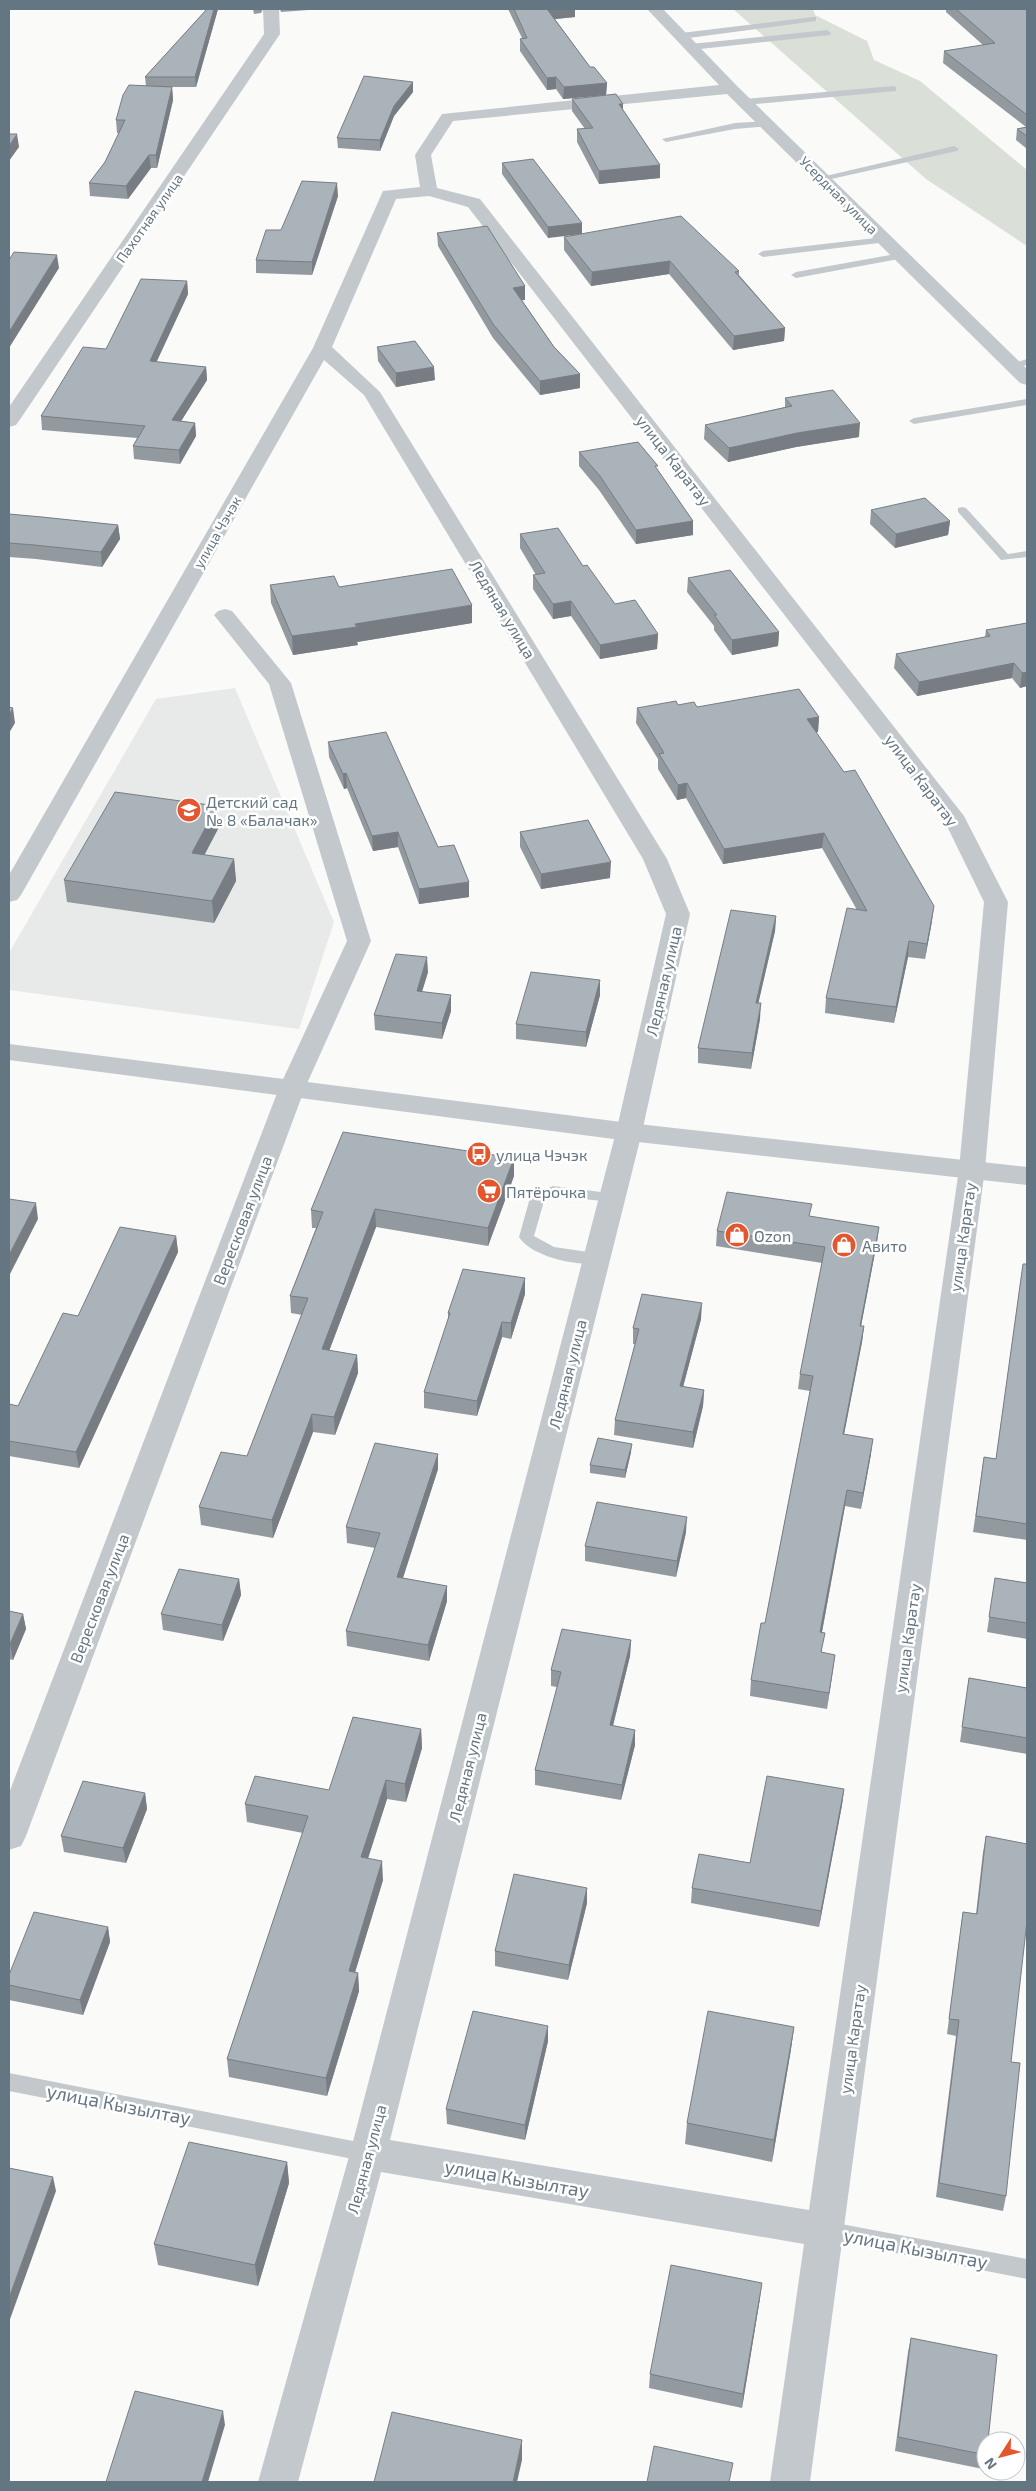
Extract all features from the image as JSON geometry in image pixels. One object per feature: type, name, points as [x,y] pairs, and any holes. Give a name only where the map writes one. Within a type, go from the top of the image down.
[{"type":"street","name":"Пахотная улица","points":[[9,421],[179,174],[272,34],[272,9]]},
{"type":"street","name":"Усердная улица","points":[[655,9],[731,89],[884,240],[1020,364],[1027,379]]},
{"type":"street","points":[[429,190],[423,155],[448,117],[731,89]]},
{"type":"street","name":"улица Чэчэк","points":[[9,896],[322,348],[389,195],[429,190]]},
{"type":"street","name":"улица Каратау","points":[[429,190],[474,203],[956,822],[996,902],[972,1169],[790,2482]]},
{"type":"street","name":"Ледяная улица","points":[[278,2482],[368,2153],[597,1258],[629,1132],[678,914],[655,859],[371,392],[322,348]]},
{"type":"street","name":"Вересковая улица","points":[[9,1836],[292,1088],[358,942],[280,683],[225,616]]},
{"type":"street","points":[[9,1052],[629,1132],[1027,1176]]},
{"type":"street","name":"улица Кызылтау","points":[[368,2153],[825,2230]]},
{"type":"lane","points":[[686,41],[813,19]]},
{"type":"lane","points":[[686,41],[827,32]]},
{"type":"lane","points":[[745,102],[893,89]]},
{"type":"lane","points":[[666,139],[735,126],[766,124]]},
{"type":"lane","points":[[822,178],[954,149]]},
{"type":"lane","points":[[763,254],[884,240]]},
{"type":"lane","points":[[796,275],[901,256]]},
{"type":"lane","points":[[914,420],[1027,402]]},
{"type":"lane","points":[[962,510],[1006,558],[1027,554]]},
{"type":"lane","points":[[597,1258],[548,1252],[536,1247],[526,1237],[537,1198],[545,1193],[553,1191],[612,1197]]},
{"type":"lane","name":"улица Кызылтау","points":[[9,2082],[368,2153]]},
{"type":"lane","name":"улица Кызылтау","points":[[825,2230],[1027,2269]]},
{"type":"shaded area","points":[[733,9],[813,9],[815,15],[867,41],[874,60],[920,81],[1027,170],[1027,246],[926,179]]},
{"type":"shaded area","name":"Детский сад № 8 «Балачак»","points":[[235,688],[334,922],[299,1029],[9,990],[9,953],[156,699]]},
{"type":"building","points":[[207,9],[214,9],[195,77],[145,77]]},
{"type":"building","points":[[514,9],[547,9],[590,67],[594,67],[607,83],[564,87],[556,77],[547,78],[520,39],[527,38]]},
{"type":"building","points":[[956,9],[1027,9],[1027,115],[944,51],[995,43]]},
{"type":"building","points":[[364,76],[413,82],[394,106],[380,140],[337,138]]},
{"type":"building","points":[[129,85],[172,87],[156,155],[149,155],[126,186],[89,183],[105,162],[125,120],[116,120],[123,95]]},
{"type":"building","points":[[616,94],[623,104],[619,104],[660,165],[599,171],[577,129],[593,128],[572,99]]},
{"type":"building","points":[[1027,127],[1027,136],[1017,129]]},
{"type":"building","points":[[9,134],[17,134],[9,146]]},
{"type":"building","points":[[533,159],[582,223],[548,227],[502,163]]},
{"type":"building","points":[[302,181],[337,183],[312,262],[256,260],[266,230],[281,230]]},
{"type":"building","points":[[681,216],[739,271],[735,272],[785,328],[734,336],[670,261],[592,272],[564,237]]},
{"type":"building","points":[[487,226],[525,286],[513,288],[554,347],[580,374],[540,381],[493,324],[437,233]]},
{"type":"building","points":[[14,252],[57,255],[9,332],[9,260]]},
{"type":"building","points":[[141,279],[187,281],[150,361],[206,367],[172,420],[195,423],[179,450],[133,446],[145,426],[41,416],[83,347],[106,349]]},
{"type":"building","points":[[415,341],[434,367],[396,373],[377,347]]},
{"type":"building","points":[[833,390],[860,423],[797,433],[729,448],[705,425],[792,406],[785,398]]},
{"type":"building","points":[[638,442],[658,466],[655,466],[693,521],[636,530],[600,476],[579,452]]},
{"type":"building","points":[[925,498],[950,521],[896,534],[871,510]]},
{"type":"building","points":[[9,514],[118,525],[101,552],[9,543]]},
{"type":"building","points":[[558,528],[583,566],[587,565],[615,604],[635,600],[658,634],[600,645],[571,601],[553,604],[533,575],[545,573],[520,534]]},
{"type":"building","points":[[452,569],[472,605],[355,624],[357,627],[292,636],[270,585],[334,576],[339,587]]},
{"type":"building","points":[[730,570],[779,632],[732,640],[714,615],[717,615],[688,578]]},
{"type":"building","points":[[1027,623],[1027,672],[1022,673],[1014,663],[919,682],[896,654],[990,636],[986,630]]},
{"type":"building","points":[[799,689],[819,717],[807,719],[844,772],[855,770],[934,906],[927,944],[909,941],[896,1007],[826,998],[847,908],[867,911],[824,833],[724,849],[687,783],[678,785],[659,754],[664,753],[637,708],[676,701],[678,705],[694,702],[697,707]]},
{"type":"building","points":[[9,707],[13,708],[9,715]]},
{"type":"building","points":[[386,732],[438,847],[454,845],[469,882],[419,889],[398,832],[372,836],[346,773],[343,774],[328,742]]},
{"type":"building","points":[[115,792],[217,806],[192,853],[234,859],[212,901],[64,880]]},
{"type":"building","points":[[588,820],[611,862],[541,874],[520,832]]},
{"type":"building","points":[[731,910],[776,916],[756,1003],[761,1003],[752,1053],[698,1048]]},
{"type":"building","points":[[396,954],[427,957],[417,991],[451,995],[442,1023],[374,1015]]},
{"type":"building","points":[[531,972],[600,980],[586,1032],[516,1024]]},
{"type":"building","points":[[343,1132],[514,1158],[488,1228],[375,1209],[322,1349],[357,1355],[334,1417],[312,1414],[272,1520],[199,1507],[221,1452],[247,1456],[308,1298],[290,1296],[323,1212],[311,1210]]},
{"type":"building","points":[[727,1192],[812,1204],[809,1216],[879,1227],[860,1326],[864,1326],[843,1434],[873,1439],[863,1493],[847,1490],[820,1632],[825,1633],[821,1652],[835,1655],[829,1693],[751,1680],[761,1623],[765,1623],[813,1376],[800,1374],[825,1247],[717,1231]]},
{"type":"building","points":[[9,1199],[36,1203],[9,1255]]},
{"type":"building","points":[[120,1227],[176,1236],[76,1452],[9,1441],[9,1404],[18,1406],[63,1313],[78,1316]]},
{"type":"building","points":[[1023,1264],[1027,1264],[1027,1524],[976,1516],[984,1457],[996,1459]]},
{"type":"building","points":[[463,1269],[525,1278],[511,1323],[502,1322],[477,1401],[424,1392]]},
{"type":"building","points":[[642,1294],[702,1303],[680,1386],[704,1390],[693,1432],[615,1420],[639,1329],[633,1328]]},
{"type":"building","points":[[598,1438],[632,1444],[625,1470],[590,1465]]},
{"type":"building","points":[[375,1443],[438,1454],[397,1577],[447,1586],[428,1645],[346,1631],[380,1533],[346,1527]]},
{"type":"building","points":[[597,1502],[687,1517],[677,1561],[585,1546]]},
{"type":"building","points":[[179,1569],[239,1579],[222,1625],[161,1614]]},
{"type":"building","points":[[995,1578],[1027,1583],[1027,1623],[989,1617]]},
{"type":"building","points":[[9,1611],[23,1614],[10,1644],[9,1644]]},
{"type":"building","points":[[562,1629],[631,1640],[610,1725],[635,1730],[622,1785],[535,1770],[561,1672],[551,1670]]},
{"type":"building","points":[[969,1678],[1027,1688],[1027,1738],[962,1727]]},
{"type":"building","points":[[353,1717],[421,1729],[405,1784],[386,1780],[361,1857],[382,1861],[349,1971],[358,1973],[326,2078],[227,2059],[308,1816],[245,1804],[255,1776],[329,1790]]},
{"type":"building","points":[[767,1776],[844,1789],[821,1911],[692,1888],[699,1854],[750,1863]]},
{"type":"building","points":[[83,1781],[145,1793],[123,1848],[61,1836]]},
{"type":"building","points":[[986,1836],[1027,1844],[1027,1921],[1011,2062],[1020,2063],[1006,2196],[939,2183],[959,2020],[949,2019],[963,1912],[977,1914]]},
{"type":"building","points":[[514,1874],[587,1888],[569,1965],[495,1951]]},
{"type":"building","points":[[34,1912],[108,1927],[80,2000],[9,1985],[9,1975]]},
{"type":"building","points":[[473,2011],[548,2026],[525,2125],[446,2109]]},
{"type":"building","points":[[708,2011],[794,2027],[774,2140],[687,2123]]},
{"type":"building","points":[[189,2142],[287,2162],[255,2265],[154,2244]]},
{"type":"building","points":[[9,2168],[53,2177],[9,2298]]},
{"type":"building","points":[[671,2265],[762,2283],[743,2394],[650,2374]]},
{"type":"building","points":[[911,2338],[997,2355],[989,2431],[976,2431],[976,2453],[898,2437]]},
{"type":"building","points":[[135,2391],[223,2411],[202,2482],[106,2482]]},
{"type":"building","points":[[392,2412],[522,2440],[513,2482],[374,2482]]},
{"type":"building","points":[[654,2446],[733,2463],[729,2482],[647,2482]]},
{"type":"place","name":"Детский сад № 8 «Балачак»","points":[[189,810]]},
{"type":"place","name":"улица Чэчэк","points":[[479,1154]]},
{"type":"place","name":"Пятёрочка","points":[[489,1191]]},
{"type":"place","name":"Ozon","points":[[737,1235]]},
{"type":"place","name":"Авито","points":[[844,1245]]}]
